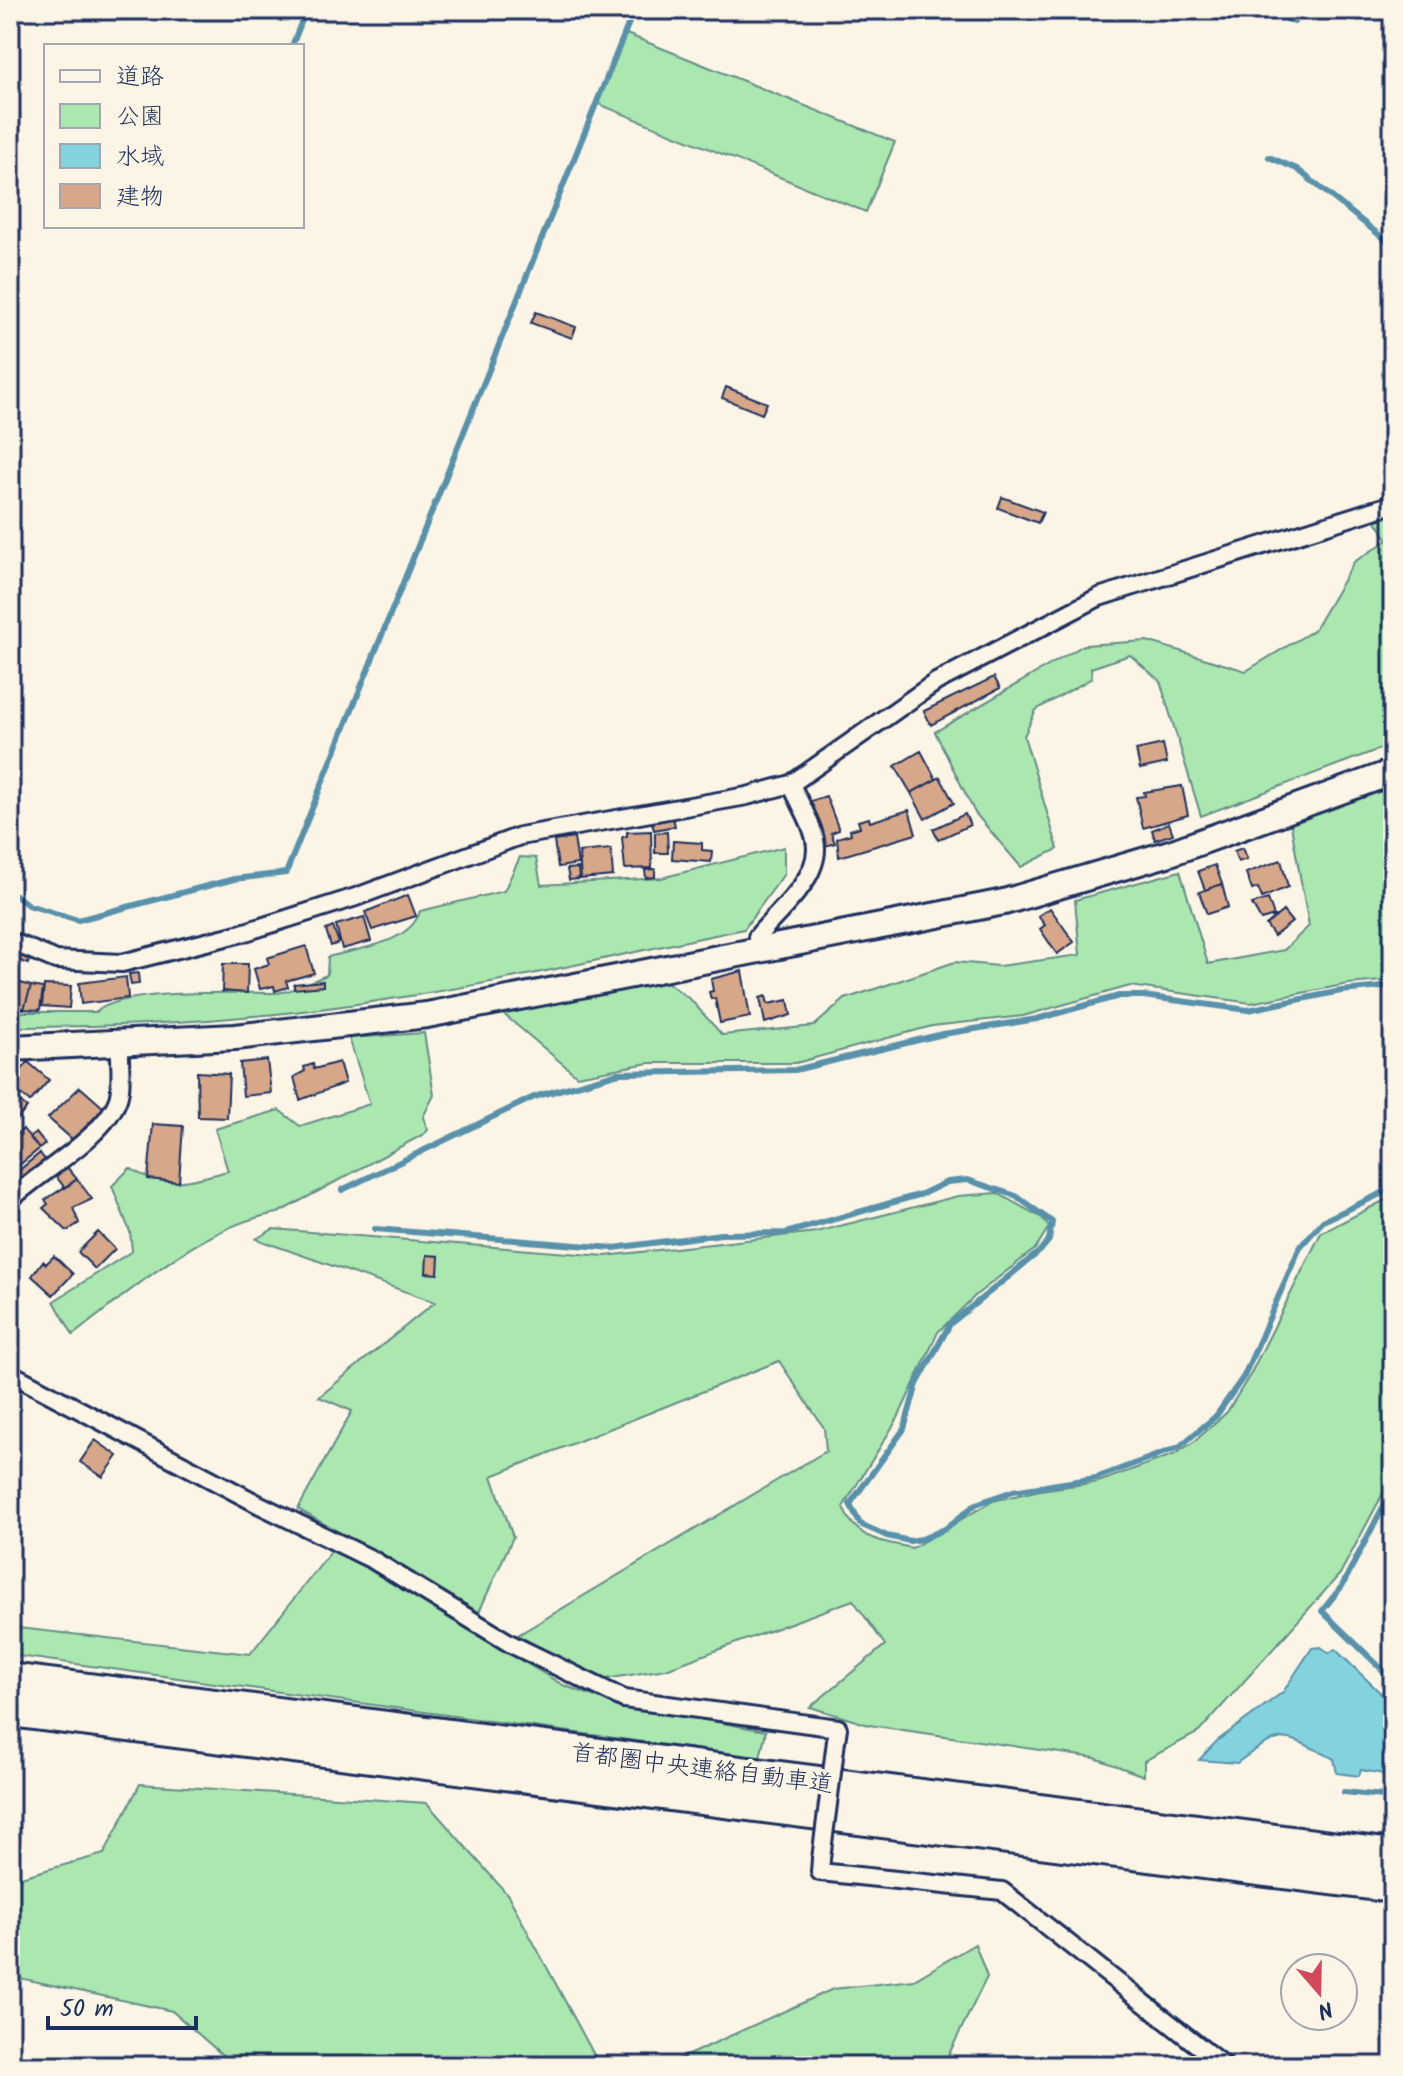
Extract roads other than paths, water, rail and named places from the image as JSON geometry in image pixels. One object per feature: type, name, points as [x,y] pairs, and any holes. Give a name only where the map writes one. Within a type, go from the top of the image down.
[{"type":"highway","name":"首都圏中央連絡自動車道","points":[[10,1680],[1393,1856]]},
{"type":"highway","name":"首都圏中央連絡自動車道","points":[[10,1710],[1393,1886]]},
{"type":"street","points":[[10,941],[56,960],[122,963],[242,933],[356,897],[520,836],[747,796],[791,784],[936,682],[1099,597],[1393,504]]},
{"type":"street","points":[[10,1048],[289,1033],[427,1015],[1004,902],[1088,879],[1393,772]]},
{"type":"street","points":[[757,950],[757,937],[813,866],[814,836],[791,784]]},
{"type":"street","points":[[10,1200],[87,1137],[114,1109],[119,1096],[120,1044]]},
{"type":"street","points":[[10,1373],[258,1504],[373,1560],[511,1644],[624,1699],[838,1728],[820,1872],[1002,1891],[1224,2066]]},
{"type":"water","points":[[1321,1647],[1329,1653],[1335,1649],[1393,1705],[1393,1779],[1384,1779],[1384,1774],[1361,1770],[1359,1776],[1337,1773],[1334,1759],[1284,1738],[1264,1744],[1237,1763],[1199,1760],[1217,1741],[1283,1692],[1312,1648]]},
{"type":"waterway","points":[[293,44],[306,10]]},
{"type":"waterway","points":[[15,895],[28,905],[78,920],[234,879],[286,873],[634,10]]},
{"type":"waterway","points":[[1265,10],[1294,22]]},
{"type":"waterway","points":[[1269,157],[1297,169],[1393,246]]},
{"type":"waterway","points":[[1393,282],[1387,285],[1393,298]]},
{"type":"waterway","points":[[342,1190],[534,1097],[619,1073],[795,1070],[943,1034],[1037,1019],[1119,996],[1143,996],[1248,1010],[1341,991],[1393,986]]},
{"type":"waterway","points":[[375,1229],[614,1248],[721,1234],[786,1233],[922,1194],[947,1182],[968,1180],[1016,1196],[1052,1222],[1049,1240],[1040,1251],[950,1324],[917,1384],[904,1429],[850,1504],[860,1524],[887,1536],[910,1541],[945,1529],[976,1504],[1013,1491],[1096,1478],[1179,1447],[1216,1416],[1244,1376],[1300,1247],[1323,1221],[1393,1188]]},
{"type":"waterway","points":[[1393,1488],[1342,1586],[1322,1611],[1393,1680]]},
{"type":"waterway","points":[[1344,1792],[1393,1797]]}]
